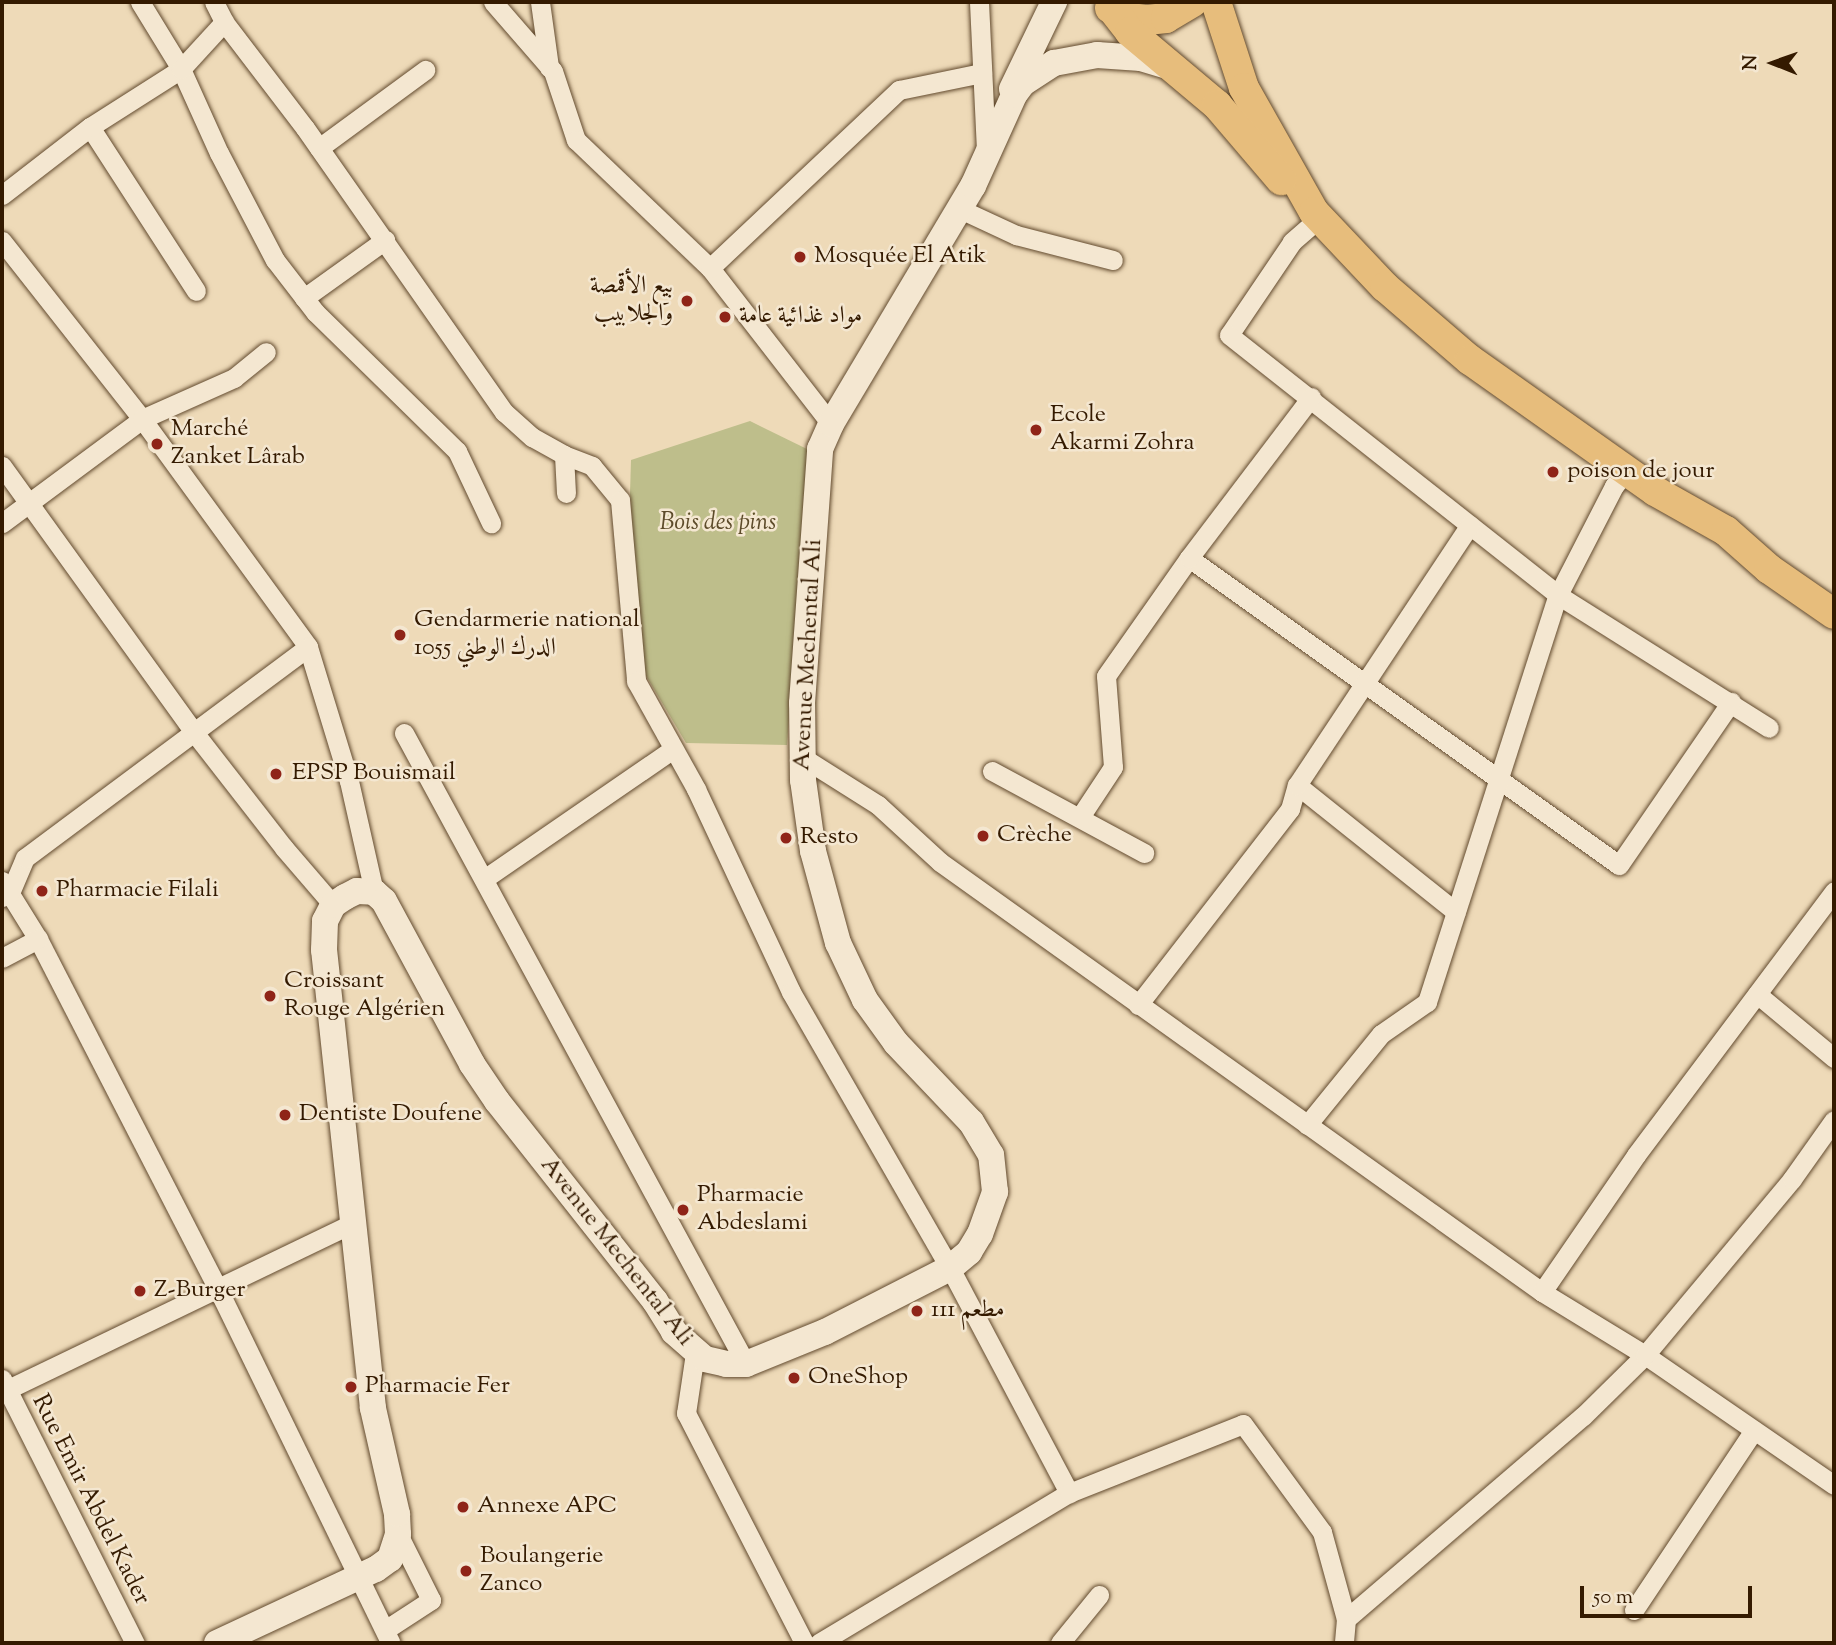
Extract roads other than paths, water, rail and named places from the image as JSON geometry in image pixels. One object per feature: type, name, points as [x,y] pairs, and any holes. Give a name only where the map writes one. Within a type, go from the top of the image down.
[{"type":"main road","points":[[1001,124],[1017,77],[1054,2]]},
{"type":"main road","points":[[1001,124],[1014,95],[1030,77],[1054,63],[1097,55],[1118,47],[1141,28],[1166,18],[1193,2]]},
{"type":"main road","points":[[1216,2],[1244,88],[1316,216]]},
{"type":"main road","points":[[1108,6],[1141,28],[1175,68],[1217,106],[1279,179],[1385,286],[1470,360],[1681,508],[1726,531],[1769,569],[1834,614]]},
{"type":"main road","points":[[1097,55],[1141,58],[1175,68]]},
{"type":"main road","name":"Avenue Mechental Ali","points":[[374,892],[394,916],[472,1065],[497,1101],[655,1301],[674,1332],[695,1353],[717,1363],[746,1364],[825,1332],[950,1268],[969,1252],[988,1218],[995,1192],[991,1155],[971,1122],[896,1042],[865,1000],[838,943],[820,885],[808,827],[802,757],[802,703],[818,462],[831,424],[960,209],[987,159],[1001,124]]},
{"type":"main road","points":[[217,1643],[359,1578],[390,1559],[398,1534],[397,1514],[373,1408],[351,1224],[324,950],[325,921],[333,905],[357,891],[374,892]]},
{"type":"street","points":[[140,2],[181,69],[219,153],[275,260],[304,298],[457,451],[491,523]]},
{"type":"street","points":[[214,2],[224,22],[319,148],[504,412],[532,437],[564,455],[592,466],[620,500],[634,676],[696,789],[791,992],[950,1268],[1069,1493]]},
{"type":"street","points":[[493,2],[549,66]]},
{"type":"street","points":[[540,2],[549,66],[576,140],[710,268],[831,424]]},
{"type":"street","points":[[979,2],[987,159]]},
{"type":"street","points":[[2,195],[90,127],[181,69],[224,22]]},
{"type":"street","points":[[319,148],[425,70]]},
{"type":"street","points":[[710,268],[899,90],[982,73]]},
{"type":"street","points":[[90,127],[196,291]]},
{"type":"street","points":[[960,209],[1016,235],[1114,260]]},
{"type":"street","points":[[1316,216],[1292,242],[1228,335],[1311,397],[1558,595],[1769,728]]},
{"type":"street","points":[[304,298],[385,240]]},
{"type":"street","points":[[2,241],[142,419],[308,647],[349,781],[374,892]]},
{"type":"street","points":[[2,523],[142,419],[234,378],[266,352]]},
{"type":"street","points":[[1080,817],[1113,767],[1106,676],[1189,558],[1311,397]]},
{"type":"street","points":[[564,455],[566,493]]},
{"type":"street","points":[[2,466],[193,731],[284,848],[333,905]]},
{"type":"street","points":[[1307,1125],[1381,1034],[1427,1002],[1558,595],[1614,486],[1627,470]]},
{"type":"street","points":[[1138,1005],[1290,809],[1297,786],[1470,525]]},
{"type":"street","points":[[1189,558],[1619,865],[1731,702]]},
{"type":"street","points":[[308,647],[25,858],[5,890],[38,939],[217,1287],[388,1637],[431,1600],[398,1534]]},
{"type":"street","points":[[404,733],[746,1364]]},
{"type":"street","points":[[484,880],[673,749]]},
{"type":"street","points":[[802,757],[878,805],[940,862],[1542,1292],[1645,1355],[1834,1485]]},
{"type":"street","points":[[992,771],[1144,853]]},
{"type":"street","points":[[1297,786],[1456,912]]},
{"type":"street","points":[[1542,1292],[1636,1155],[1834,891]]},
{"type":"street","points":[[2,958],[38,939]]},
{"type":"street","points":[[1757,994],[1834,1058]]},
{"type":"street","points":[[1346,1619],[1583,1416],[1645,1355],[1792,1179],[1834,1120]]},
{"type":"street","points":[[3,1387],[351,1224]]},
{"type":"street","points":[[695,1353],[686,1413],[804,1643]]},
{"type":"street","name":"Rue Emir Abdel Kader","points":[[3,1387],[135,1643]]},
{"type":"street","points":[[819,1643],[1069,1493],[1243,1424],[1322,1532],[1346,1619],[1344,1643]]},
{"type":"street","points":[[1634,1610],[1754,1430]]},
{"type":"street","points":[[1060,1643],[1099,1595]]},
{"type":"place","name":"Mosquée El Atik","points":[[800,257]]},
{"type":"place","name":"بيع الأقمصة والجلابيب","points":[[687,301]]},
{"type":"place","name":"مواد غذائية عامة","points":[[725,317]]},
{"type":"place","name":"Ecole Akarmi Zohra","points":[[1036,430]]},
{"type":"place","name":"Marché Zanket Lârab","points":[[157,444]]},
{"type":"place","name":"poison de jour","points":[[1553,472]]},
{"type":"place","name":"Gendarmerie national 1055 الدرك الوطني","points":[[400,635]]},
{"type":"place","name":"EPSP Bouismail","points":[[276,774]]},
{"type":"place","name":"Crèche","points":[[983,836]]},
{"type":"place","name":"Resto","points":[[786,838]]},
{"type":"place","name":"Pharmacie Filali","points":[[42,891]]},
{"type":"place","name":"Croissant Rouge Algérien","points":[[270,996]]},
{"type":"place","name":"Dentiste Doufene","points":[[285,1115]]},
{"type":"place","name":"Pharmacie Abdeslami","points":[[683,1210]]},
{"type":"place","name":"Z-Burger","points":[[140,1291]]},
{"type":"place","name":"مطعم 111","points":[[917,1311]]},
{"type":"place","name":"OneShop","points":[[794,1378]]},
{"type":"place","name":"Pharmacie Fer","points":[[351,1387]]},
{"type":"place","name":"Annexe APC","points":[[463,1507]]},
{"type":"place","name":"Boulangerie Zanco","points":[[466,1571]]},
{"type":"park label","name":"Bois des pins","points":[[718,524]]}]
